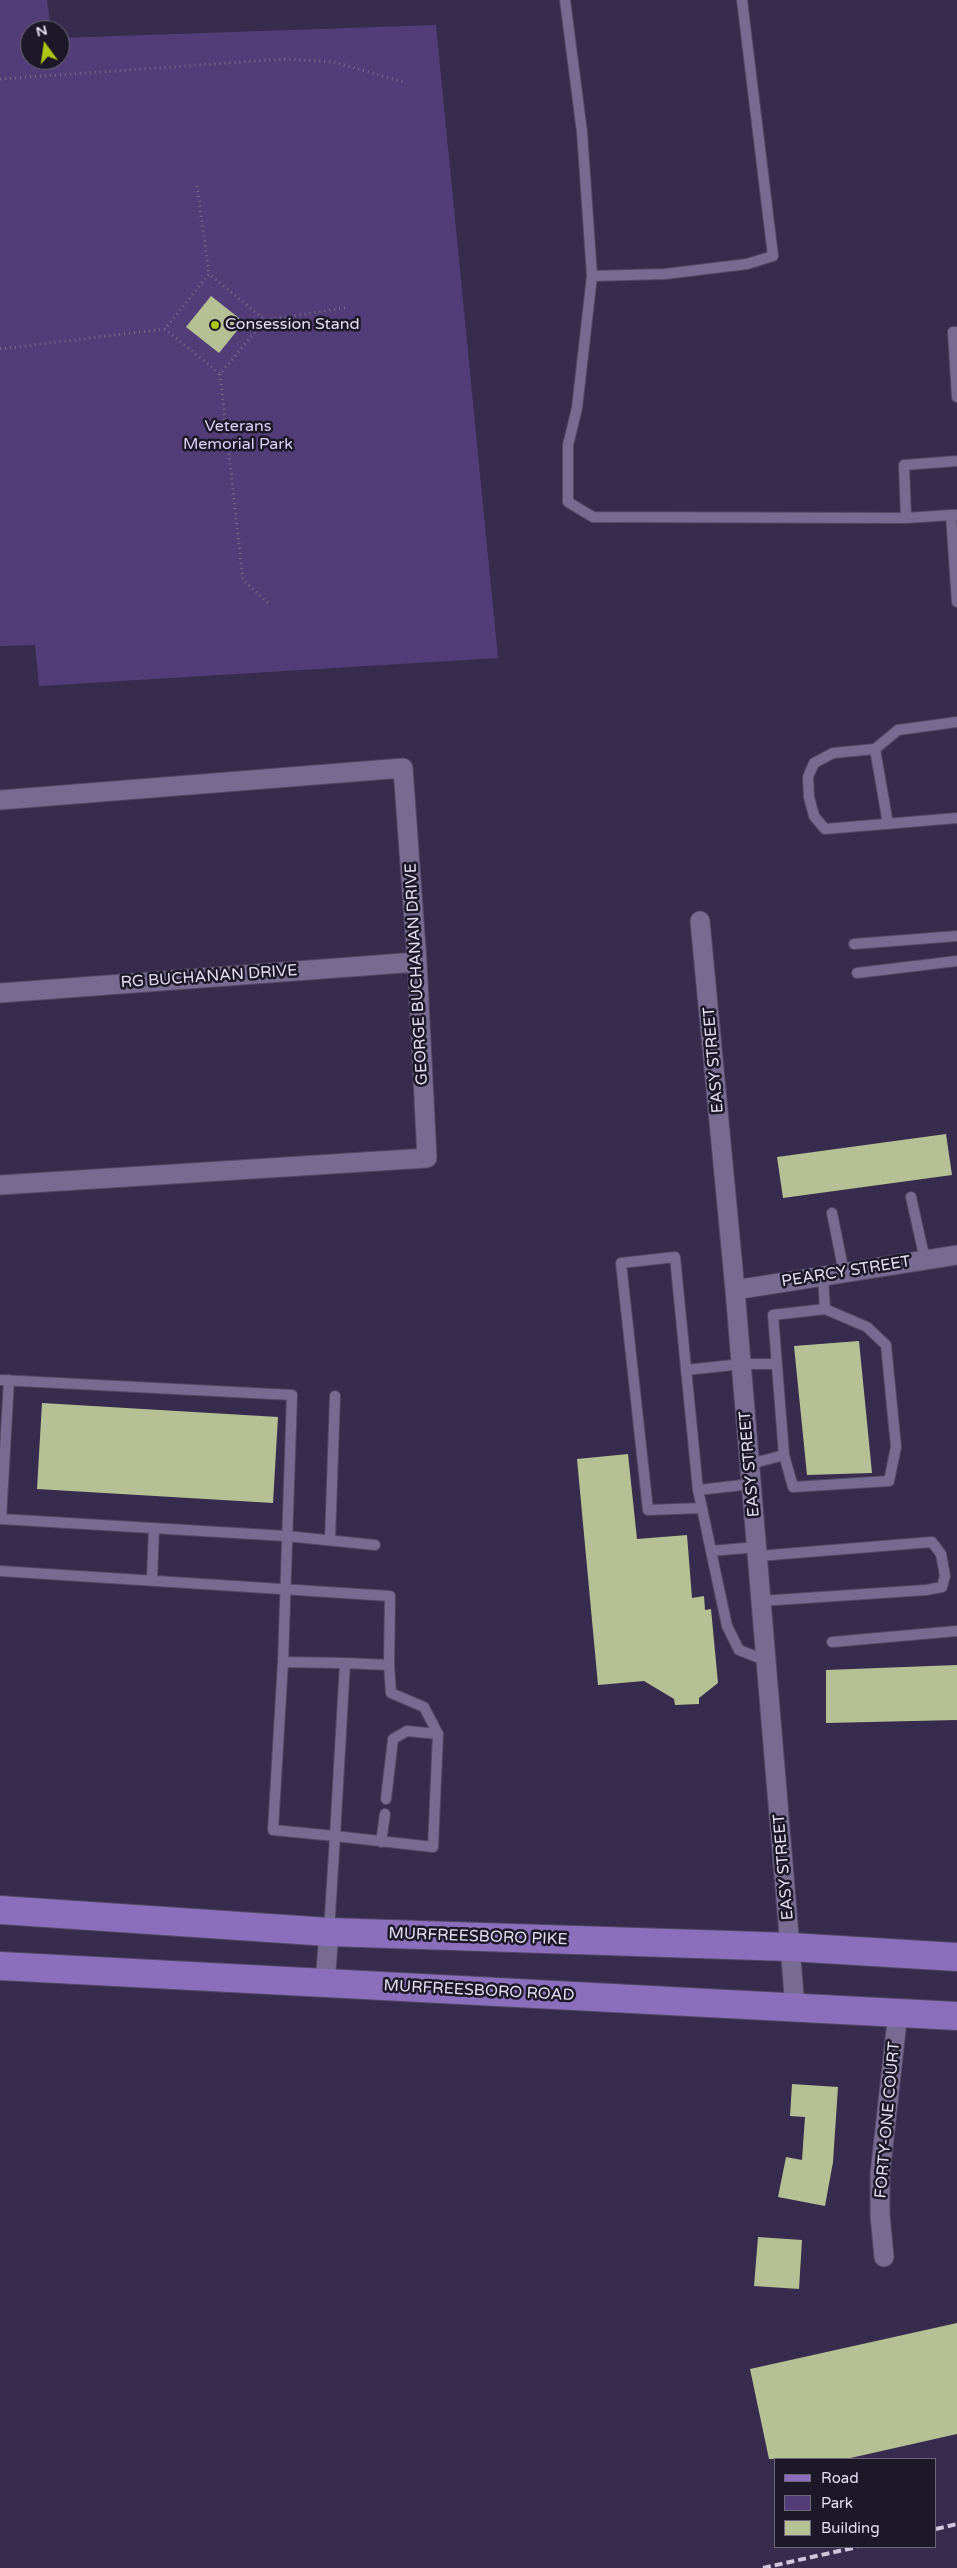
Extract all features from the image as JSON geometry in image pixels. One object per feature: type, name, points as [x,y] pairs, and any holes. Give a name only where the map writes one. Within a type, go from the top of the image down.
[{"type":"main road","name":"MURFREESBORO PIKE","points":[[0,1910],[329,1932],[790,1947],[957,1957]]},
{"type":"main road","name":"MURFREESBORO ROAD","points":[[0,1966],[957,2016]]},
{"type":"street","name":"GEORGE BUCHANAN DRIVE","points":[[0,800],[403,768],[417,962],[427,1158],[0,1185]]},
{"type":"street","name":"EASY STREET","points":[[700,921],[742,1364],[795,2007]]},
{"type":"street","name":"RG BUCHANAN DRIVE","points":[[0,993],[417,962]]},
{"type":"street","name":"PEARCY STREET","points":[[735,1290],[957,1255]]},
{"type":"street","points":[[325,1983],[329,1932]]},
{"type":"street","name":"FORTY-ONE COURT","points":[[884,2257],[880,2215],[880,2174],[898,2012]]},
{"type":"lane","points":[[565,0],[582,132],[592,276],[576,408],[568,445],[568,502],[593,516],[906,518],[954,515],[957,602]]},
{"type":"lane","points":[[592,276],[665,274],[747,264],[773,256],[742,0]]},
{"type":"lane","points":[[957,332],[953,332],[957,397]]},
{"type":"lane","points":[[906,518],[904,465],[957,461]]},
{"type":"lane","points":[[957,722],[898,730],[875,749],[833,753],[814,763],[808,777],[809,797],[814,816],[825,829],[957,818]]},
{"type":"lane","points":[[875,749],[888,824]]},
{"type":"lane","points":[[854,944],[957,936]]},
{"type":"lane","points":[[857,973],[957,961]]},
{"type":"lane","points":[[911,1197],[925,1260]]},
{"type":"lane","points":[[832,1213],[844,1273]]},
{"type":"lane","points":[[702,1508],[648,1510],[621,1263],[676,1257],[698,1490],[702,1508],[727,1626],[739,1650],[766,1661]]},
{"type":"lane","points":[[823,1276],[824,1309]]},
{"type":"lane","points":[[824,1309],[867,1327],[886,1345],[896,1447],[889,1481],[793,1488],[784,1455],[773,1315],[824,1309]]},
{"type":"lane","points":[[686,1370],[742,1364],[776,1364]]},
{"type":"lane","points":[[0,1571],[284,1588],[390,1596],[391,1693],[424,1707],[438,1734],[433,1847],[273,1830],[283,1662],[284,1588],[286,1536],[292,1395],[5,1380],[1,1519],[286,1536],[374,1544]]},
{"type":"lane","points":[[330,1540],[334,1396]]},
{"type":"lane","points":[[750,1464],[784,1455]]},
{"type":"lane","points":[[698,1490],[752,1484]]},
{"type":"lane","points":[[152,1580],[154,1528]]},
{"type":"lane","points":[[711,1551],[757,1552],[932,1542],[941,1554],[945,1576],[942,1587],[926,1590],[761,1600]]},
{"type":"lane","points":[[832,1642],[957,1631]]},
{"type":"lane","points":[[283,1662],[390,1665]]},
{"type":"lane","points":[[329,1932],[345,1663]]},
{"type":"lane","points":[[386,1800],[393,1739],[407,1730],[438,1734]]},
{"type":"lane","points":[[381,1842],[385,1814]]},
{"type":"path","points":[[0,79],[302,59],[334,62],[403,82]]},
{"type":"path","points":[[197,186],[209,274],[265,320]]},
{"type":"path","points":[[0,349],[165,329],[209,274]]},
{"type":"path","points":[[220,374],[265,320],[345,308]]},
{"type":"path","points":[[165,329],[220,374],[243,580],[268,603]]},
{"type":"green space","name":"Veterans Memorial Park","points":[[0,0],[47,0],[50,20],[20,20],[20,70],[70,70],[70,38],[436,25],[498,658],[39,686],[35,645],[0,646]]},
{"type":"building","name":"Consession Stand","points":[[211,296],[244,322],[219,353],[186,327]]},
{"type":"building","points":[[946,1134],[952,1175],[783,1198],[777,1157]]},
{"type":"building","points":[[859,1341],[872,1473],[807,1475],[794,1346]]},
{"type":"building","points":[[42,1403],[278,1417],[273,1503],[37,1489]]},
{"type":"building","points":[[628,1454],[637,1539],[687,1535],[692,1598],[704,1596],[705,1610],[711,1609],[718,1683],[699,1698],[699,1704],[675,1705],[674,1699],[644,1681],[598,1685],[577,1459]]},
{"type":"building","points":[[957,1665],[957,1720],[826,1723],[826,1670]]},
{"type":"building","points":[[792,2084],[838,2087],[833,2162],[825,2206],[778,2197],[786,2157],[802,2160],[805,2117],[790,2116]]},
{"type":"building","points":[[758,2237],[802,2240],[799,2289],[754,2286]]},
{"type":"building","points":[[957,2323],[957,2434],[850,2458],[769,2459],[750,2369]]},
{"type":"railway","points":[[937,2529],[957,2524]]},
{"type":"railway","points":[[763,2568],[853,2548]]},
{"type":"place","name":"Consession Stand","points":[[215,325]]}]
